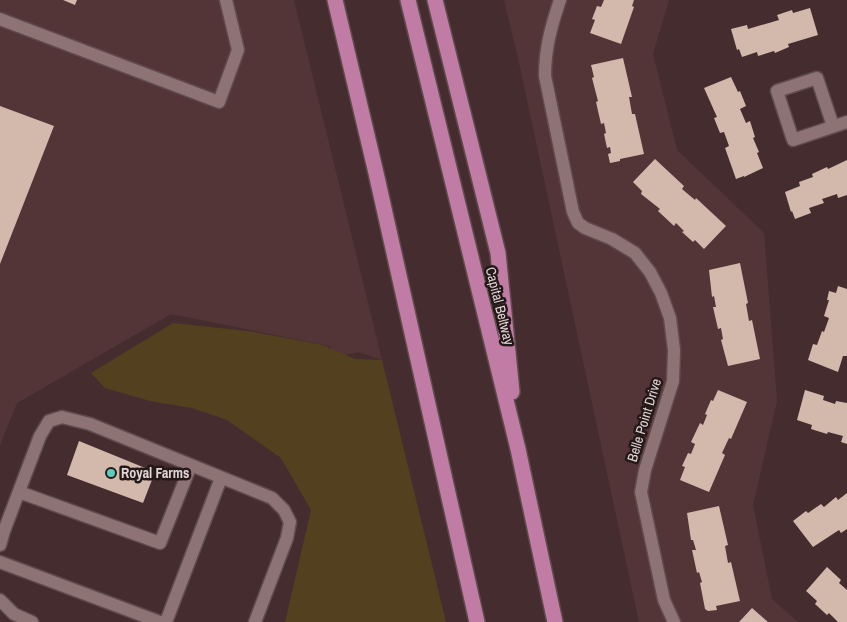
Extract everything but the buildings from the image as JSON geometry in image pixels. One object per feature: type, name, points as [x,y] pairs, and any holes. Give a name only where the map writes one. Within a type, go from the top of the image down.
[{"type":"highway","points":[[325,0],[376,173]]},
{"type":"highway","points":[[335,0],[477,622]]},
{"type":"highway","name":"Capital Beltway","points":[[408,0],[518,449],[555,622]]},
{"type":"highway","points":[[435,0],[498,254],[518,449]]},
{"type":"street","points":[[0,19],[219,102],[238,50],[226,0]]},
{"type":"street","name":"Belle Point Drive","points":[[558,0],[548,36],[545,76],[573,212],[578,223],[585,228],[612,239],[634,253],[654,279],[670,318],[674,350],[673,381],[645,470],[641,492],[664,600],[674,622]]},
{"type":"street","points":[[833,126],[817,78],[777,91],[793,140],[847,122]]},
{"type":"street","points":[[0,545],[2,530],[19,492],[40,436],[49,421],[62,417],[90,424],[272,498],[284,510],[290,522],[287,538],[255,622]]},
{"type":"street","points":[[19,492],[160,543],[191,465]]},
{"type":"street","points":[[166,622],[221,478]]},
{"type":"street","points":[[0,562],[160,622]]},
{"type":"street","points":[[0,600],[14,614],[32,622]]},
{"type":"shaded area","points":[[0,0],[294,0],[382,360],[359,352],[337,357],[330,346],[171,314],[17,403],[0,445]]},
{"type":"shaded area","points":[[504,0],[669,0],[653,54],[677,150],[764,233],[777,401],[753,505],[772,599],[798,622],[639,622]]},
{"type":"shaded area","points":[[173,323],[248,331],[323,345],[355,359],[382,360],[446,622],[285,622],[311,510],[281,458],[227,420],[192,408],[150,401],[105,388],[91,373]]},
{"type":"place","name":"Royal Farms","points":[[111,473]]}]
